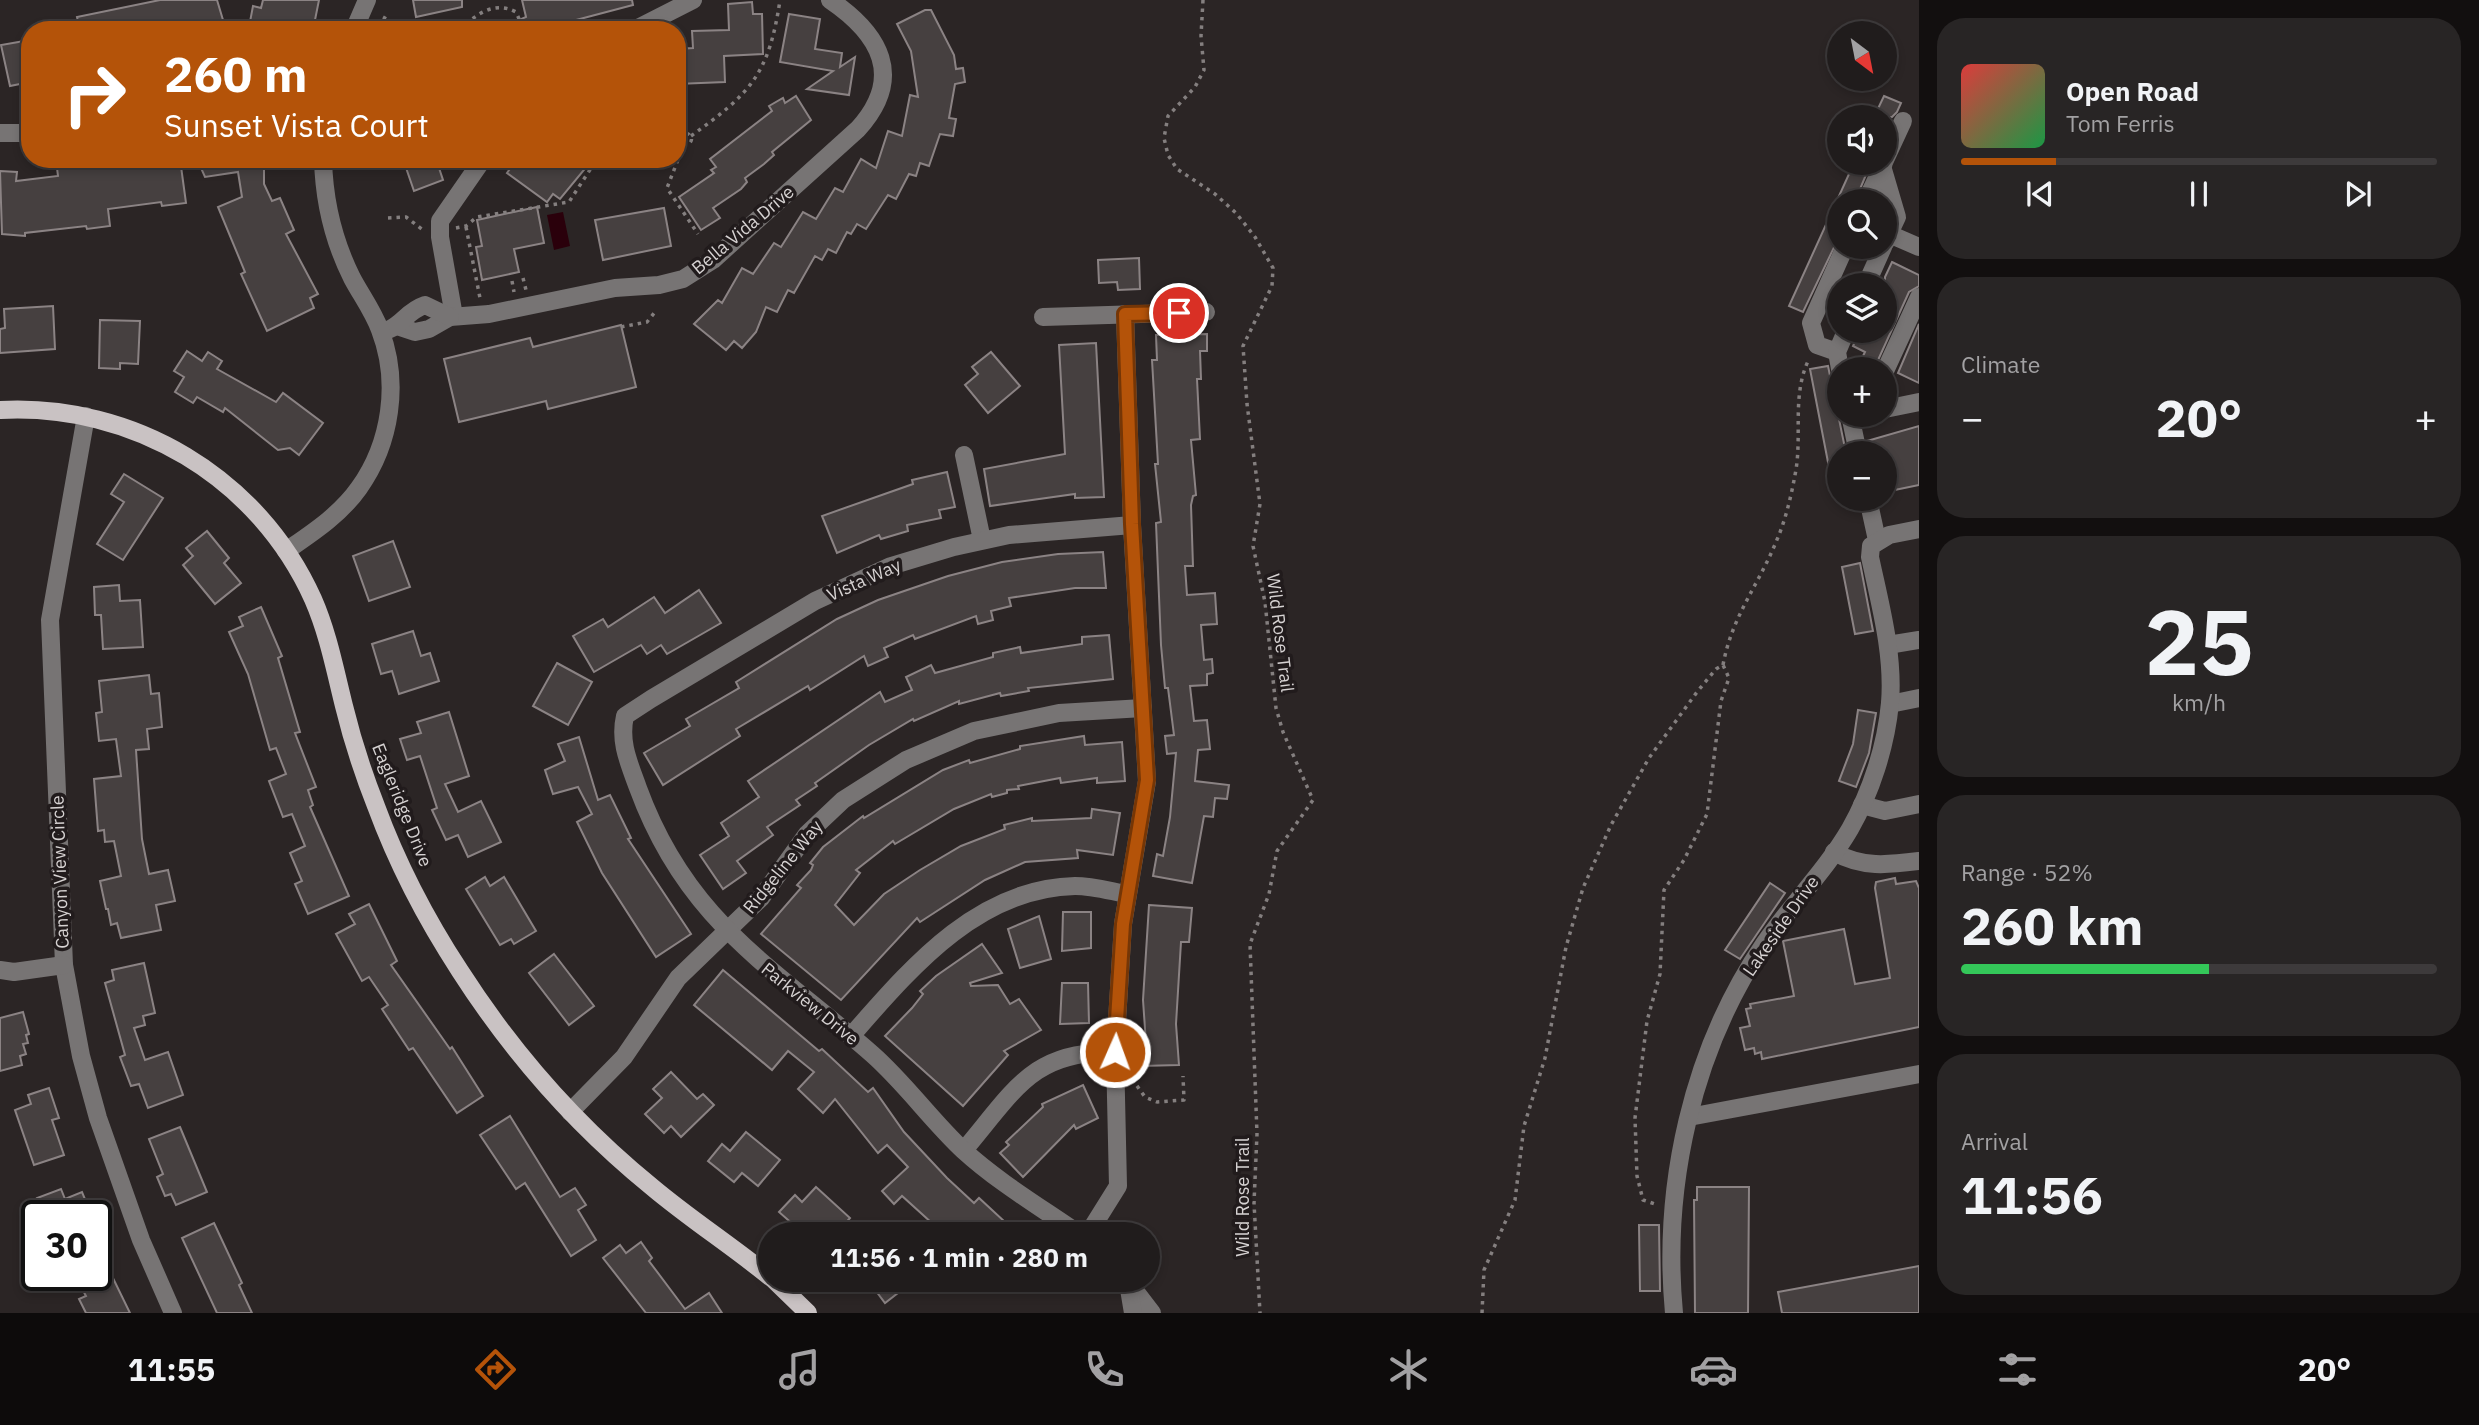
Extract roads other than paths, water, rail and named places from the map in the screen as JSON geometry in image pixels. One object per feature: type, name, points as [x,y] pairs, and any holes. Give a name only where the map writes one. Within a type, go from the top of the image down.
[{"type":"main road","name":"Eagleridge Drive","points":[[0,410],[28,408],[86,416],[166,443],[206,467],[233,488],[258,514],[286,551],[313,600],[323,625],[349,728],[369,785],[418,900],[488,1012],[570,1112],[651,1187],[758,1267]]},
{"type":"main road","name":"Eagleridge Drive","points":[[786,1292],[808,1313]]},
{"type":"street","points":[[358,21],[367,0]]},
{"type":"street","points":[[652,21],[693,0]]},
{"type":"street","name":"Bella Vida Drive","points":[[389,329],[410,310],[425,305],[452,316],[489,314],[627,286],[671,282],[694,274],[713,260],[858,129],[875,105],[882,80],[875,42],[861,22],[830,0]]},
{"type":"street","points":[[1897,134],[1903,121]]},
{"type":"street","points":[[0,133],[21,133]]},
{"type":"street","points":[[286,551],[341,508],[358,490],[379,451],[390,410],[389,329],[337,243],[326,198],[324,168]]},
{"type":"street","points":[[452,316],[440,237],[440,220],[477,168]]},
{"type":"street","points":[[1897,243],[1919,247]]},
{"type":"street","points":[[1833,357],[1817,345],[1811,323],[1840,259]]},
{"type":"street","points":[[1891,357],[1919,297]]},
{"type":"street","points":[[1043,317],[1206,312]]},
{"type":"street","points":[[1096,1222],[1118,1186],[1115,1052],[1127,894],[1147,780],[1132,524],[1125,314]]},
{"type":"street","points":[[1897,407],[1919,402]]},
{"type":"street","name":"Canyon View Circle","points":[[86,416],[50,620],[64,965],[81,1056],[98,1118],[141,1240],[173,1313]]},
{"type":"street","points":[[964,455],[982,540]]},
{"type":"street","name":"Lakeside Drive","points":[[1674,1313],[1671,1274],[1674,1204],[1680,1154],[1689,1117],[1718,1031],[1764,945],[1834,852],[1862,805],[1878,760],[1890,704],[1888,645],[1870,556],[1874,543],[1870,511]]},
{"type":"street","name":"Vista Way","points":[[625,716],[837,590],[891,566],[982,540],[1037,531],[1132,524]]},
{"type":"street","points":[[1874,543],[1919,529]]},
{"type":"street","points":[[1888,645],[1919,640]]},
{"type":"street","points":[[1890,704],[1919,698]]},
{"type":"street","name":"Ridgeline Way","points":[[570,1112],[624,1057],[678,978],[727,933],[772,886],[820,820],[842,800],[889,769],[947,741],[1005,723],[1059,713],[1143,708]]},
{"type":"street","name":"Parkview Drive","points":[[625,716],[622,741],[648,814],[681,875],[727,933],[767,970],[851,1036],[964,1150],[1063,1222]]},
{"type":"street","points":[[1862,805],[1885,811],[1919,804]]},
{"type":"street","points":[[1834,852],[1852,863],[1873,865],[1919,861]]},
{"type":"street","points":[[851,1036],[922,958],[963,926],[1005,901],[1043,889],[1076,886],[1127,894]]},
{"type":"street","points":[[0,970],[14,972],[64,965]]},
{"type":"street","points":[[964,1150],[1023,1083],[1041,1067],[1072,1053],[1115,1052]]},
{"type":"street","points":[[1689,1117],[1919,1074]]},
{"type":"street","points":[[1129,1292],[1133,1313]]},
{"type":"street","points":[[1136,1292],[1152,1313]]}]
